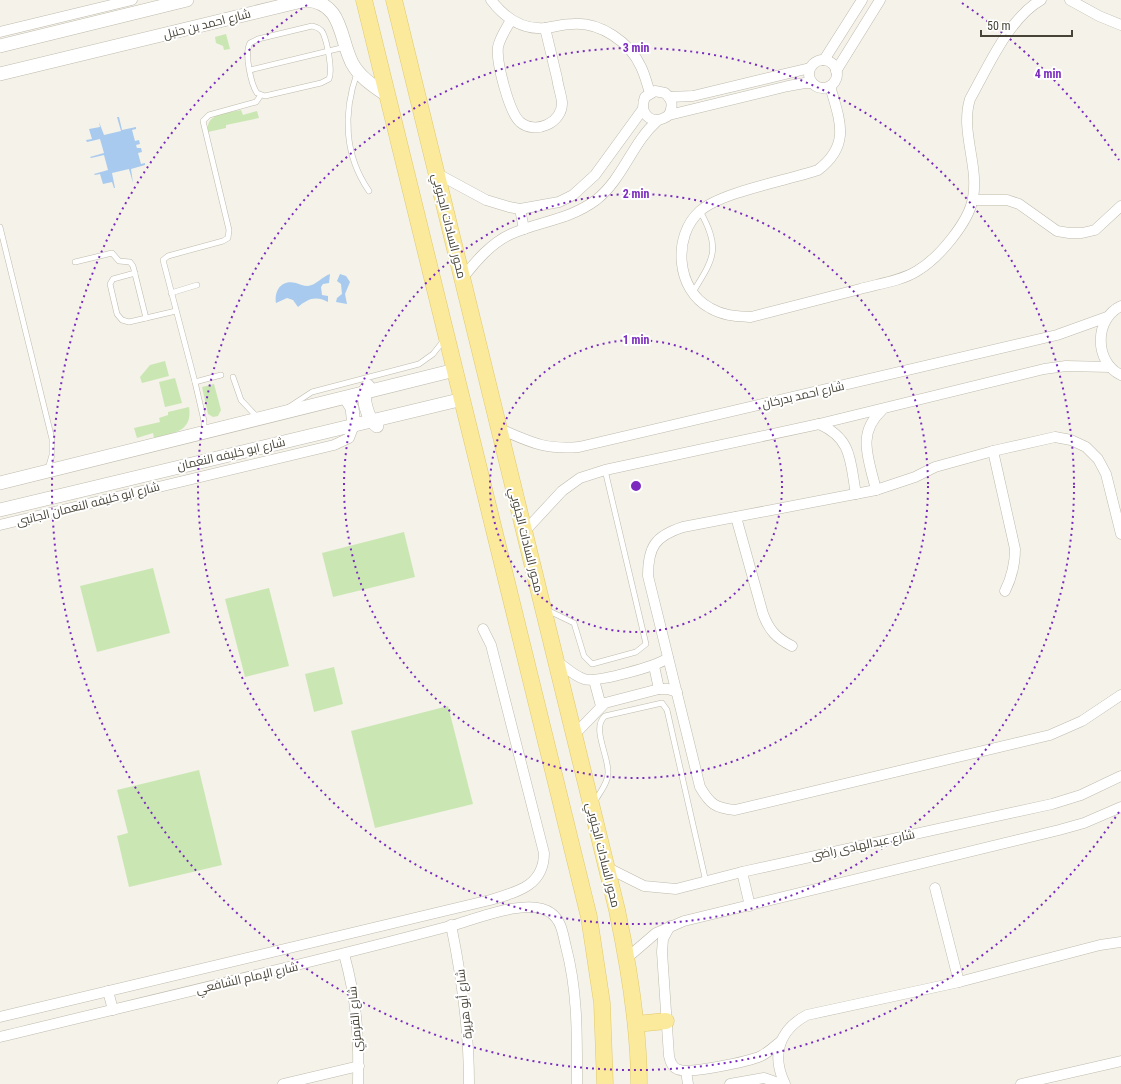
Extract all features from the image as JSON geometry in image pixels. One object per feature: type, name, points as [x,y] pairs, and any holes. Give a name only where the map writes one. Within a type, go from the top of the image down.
[{"type":"main road","points":[[364,0],[589,917],[602,1002],[605,1084]]},
{"type":"main road","name":"محور السادات الجنوبي","points":[[394,0],[627,958],[636,1024],[639,1084]]},
{"type":"main road","points":[[636,1024],[666,1021]]},
{"type":"street","points":[[0,32],[132,0]]},
{"type":"street","points":[[0,46],[187,0]]},
{"type":"street","name":"شارع احمد بن حنبل","points":[[0,74],[258,5],[299,0],[313,1],[321,3],[333,13]]},
{"type":"street","points":[[330,0],[333,13],[340,27],[346,47],[358,72],[388,96]]},
{"type":"street","points":[[491,0],[500,11],[511,20],[525,26],[545,28],[573,24],[589,25],[605,31],[619,40],[632,52],[641,66],[650,93]]},
{"type":"street","points":[[824,60],[862,0]]},
{"type":"street","points":[[462,279],[472,265],[499,241],[524,229],[567,217],[583,209],[610,187],[640,140],[657,121],[664,119],[669,115],[788,86],[812,83],[821,88],[830,86],[835,79],[836,71],[880,0]]},
{"type":"street","points":[[830,86],[840,120],[841,134],[838,149],[830,161],[818,170],[719,199],[700,211],[687,229],[681,250],[683,273],[692,292],[709,308],[729,316],[751,317],[893,280],[917,271],[936,256],[958,230],[973,200],[974,177],[967,122],[967,109],[970,99],[1016,20],[1030,6],[1041,0]]},
{"type":"street","points":[[1070,0],[1099,16],[1121,24]]},
{"type":"street","points":[[511,20],[501,37],[498,46],[500,68],[515,116],[527,126],[535,128],[547,125],[556,118],[562,103],[545,28]]},
{"type":"street","points":[[669,97],[693,96],[810,68],[816,62],[824,60],[832,64],[836,71]]},
{"type":"street","points":[[810,68],[809,73],[812,83]]},
{"type":"street","points":[[436,173],[486,200],[520,209],[559,202],[585,186],[595,175],[643,109],[643,102],[650,93],[660,91],[669,97],[672,103],[669,115]]},
{"type":"street","points":[[643,109],[651,119],[657,121]]},
{"type":"street","points":[[973,200],[1007,200],[1020,204],[1057,231],[1068,233],[1082,233],[1095,230],[1121,206]]},
{"type":"street","points":[[549,204],[553,220]]},
{"type":"street","points":[[520,209],[524,229]]},
{"type":"street","points":[[1117,374],[1101,352],[1100,334],[1107,317],[1121,306]]},
{"type":"street","name":"شارع احمد بدرخان","points":[[498,428],[537,445],[558,449],[579,447],[1057,335],[1107,317]]},
{"type":"street","points":[[524,532],[562,491],[580,478],[605,470],[819,424],[1044,369],[1066,366],[1117,374]]},
{"type":"street","points":[[372,421],[366,408],[365,393],[367,387],[454,367]]},
{"type":"street","points":[[0,483],[258,418],[281,414],[365,393]]},
{"type":"street","points":[[346,398],[353,414],[354,425]]},
{"type":"street","name":"شارع ابو خليفه النعمان","points":[[0,510],[354,425],[464,403]]},
{"type":"street","points":[[876,490],[866,446],[867,432],[872,419],[883,409]]},
{"type":"street","points":[[819,424],[832,430],[842,439],[847,450],[856,494]]},
{"type":"street","name":"شارع ابو خليفه النعمان الجانبى","points":[[0,525],[334,444],[349,438],[354,425]]},
{"type":"street","points":[[1121,534],[1106,474],[1098,459],[1086,447],[1071,440],[1055,437],[993,451],[935,467],[915,477],[876,490],[678,528],[667,532],[654,543],[648,559],[648,576],[700,787],[708,800],[720,809],[735,810],[1050,735],[1082,721],[1121,695]]},
{"type":"street","points":[[993,451],[1015,549],[1015,564],[1012,578],[1005,591]]},
{"type":"street","points":[[736,516],[768,628],[778,639],[792,646]]},
{"type":"street","name":"شارع الإمام الشافعي","points":[[0,1017],[490,900],[519,891],[530,884],[539,875],[544,865],[544,852],[491,645],[483,629]]},
{"type":"street","points":[[555,660],[581,677],[594,680],[654,666],[668,658]]},
{"type":"street","points":[[654,666],[659,689]]},
{"type":"street","points":[[594,680],[601,706]]},
{"type":"street","points":[[574,736],[605,703],[659,689],[668,689],[677,692]]},
{"type":"street","name":"شارع عبدالهادى راضى","points":[[606,867],[644,886],[676,889],[742,872],[1052,804],[1081,796],[1121,776]]},
{"type":"street","points":[[627,958],[656,934],[670,926],[684,921],[1059,830],[1084,823],[1121,807]]},
{"type":"street","points":[[742,872],[750,906]]},
{"type":"street","points":[[935,888],[959,982]]},
{"type":"street","points":[[490,900],[492,914]]},
{"type":"street","name":"شارع الإمام الشافعي","points":[[0,1037],[344,954],[492,914],[529,906],[537,907],[553,914],[558,921],[568,955],[576,996],[577,1084]]},
{"type":"street","name":"شارع أبو هريرة","points":[[451,925],[461,971],[466,1015],[469,1084]]},
{"type":"street","points":[[670,926],[663,940],[662,952],[670,1061],[676,1069],[686,1071],[749,1060],[761,1056],[781,1041]]},
{"type":"street","points":[[785,1084],[779,1072],[778,1056],[781,1041],[791,1025],[807,1014],[959,982],[1121,942]]},
{"type":"street","name":"شارع القرمزي","points":[[344,954],[352,982],[357,1010],[359,1038],[358,1084]]},
{"type":"street","points":[[108,991],[112,1010]]},
{"type":"street","points":[[1021,1084],[1121,1061]]},
{"type":"street","points":[[283,1084],[359,1066]]},
{"type":"street","points":[[686,1071],[688,1084]]},
{"type":"street","points":[[730,1084],[764,1078],[781,1084]]},
{"type":"lane","points":[[312,26],[316,27],[322,33],[327,51],[332,71],[329,79],[269,95],[261,95],[255,89],[250,70],[247,48],[253,40],[312,26]]},
{"type":"lane","points":[[250,70],[346,47]]},
{"type":"lane","points":[[358,72],[348,110],[348,137],[356,169],[369,191]]},
{"type":"lane","points":[[204,432],[204,421],[195,382],[163,260],[168,256],[223,241],[229,235],[203,124],[204,118],[256,102],[261,95]]},
{"type":"lane","points":[[692,292],[708,268],[713,249],[709,228],[700,211]]},
{"type":"lane","points":[[0,227],[52,439],[52,455],[47,471]]},
{"type":"lane","points":[[74,262],[112,253],[118,261],[130,262],[135,273],[146,318]]},
{"type":"lane","points":[[135,273],[113,279],[110,286],[117,314],[122,320],[129,322],[176,311]]},
{"type":"lane","points":[[171,293],[197,285]]},
{"type":"lane","points":[[281,414],[297,401],[312,392],[419,364],[433,354],[447,336]]},
{"type":"lane","points":[[195,382],[221,375]]},
{"type":"lane","points":[[233,377],[241,400],[258,418]]},
{"type":"lane","points":[[542,608],[574,623],[584,656],[592,664],[636,652],[646,644],[605,470]]},
{"type":"lane","points":[[591,807],[606,781],[608,771],[599,727],[600,720],[605,716],[662,703],[667,710],[706,882]]},
{"type":"green space","points":[[226,34],[230,49],[224,50],[223,46],[216,43],[215,37]]},
{"type":"green space","points":[[241,110],[243,115],[257,111],[259,118],[226,125],[226,128],[208,132],[208,126],[213,117],[224,113]]},
{"type":"green space","points":[[165,361],[169,376],[142,383],[140,377],[150,365]]},
{"type":"green space","points":[[175,378],[182,403],[165,407],[159,382]]},
{"type":"green space","points":[[214,384],[221,410],[218,416],[213,417],[208,414],[202,387]]},
{"type":"green space","points":[[189,407],[188,422],[180,430],[168,435],[154,438],[153,433],[137,438],[134,428],[160,422],[159,418],[168,415],[168,412]]},
{"type":"green space","points":[[404,532],[415,577],[333,597],[322,553]]},
{"type":"green space","points":[[153,568],[170,633],[97,652],[80,586]]},
{"type":"green space","points":[[269,588],[289,666],[245,677],[225,599]]},
{"type":"green space","points":[[334,667],[343,704],[314,712],[305,674]]},
{"type":"green space","points":[[448,706],[473,804],[375,828],[351,731]]},
{"type":"green space","points":[[199,770],[222,865],[129,887],[117,836],[128,833],[117,790]]},
{"type":"water","points":[[117,117],[119,117],[122,130],[136,127],[136,129],[132,130],[135,141],[139,140],[140,144],[136,145],[137,148],[141,148],[142,152],[138,153],[141,164],[145,163],[145,165],[131,169],[133,183],[129,169],[112,173],[114,188],[112,182],[103,184],[100,174],[94,174],[108,170],[104,155],[90,157],[104,153],[100,139],[87,142],[86,140],[92,139],[89,129],[100,127],[99,122],[104,135],[121,131]]},
{"type":"water","points":[[330,274],[329,283],[323,284],[321,287],[322,295],[328,296],[328,302],[316,298],[308,300],[298,307],[293,300],[287,298],[276,303],[276,294],[283,284],[291,282],[308,286]]},
{"type":"water","points":[[340,274],[346,276],[350,282],[345,294],[347,304],[336,302],[337,298],[342,294],[341,284],[337,281]]}]
